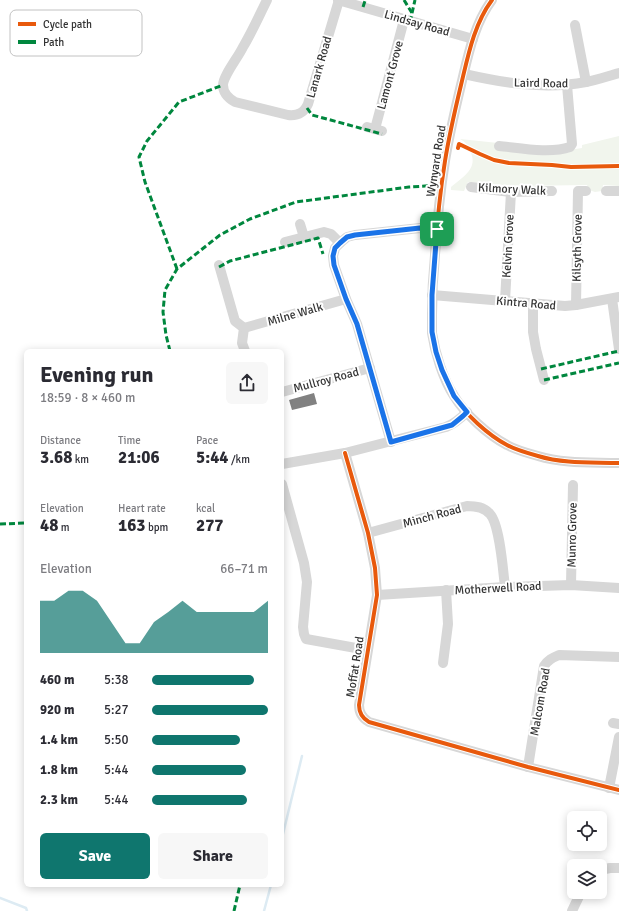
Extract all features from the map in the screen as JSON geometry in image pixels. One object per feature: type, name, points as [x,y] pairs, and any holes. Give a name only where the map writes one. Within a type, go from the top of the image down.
[{"type":"street","name":"Lanark Road","points":[[268,0],[243,48],[224,78],[223,85],[228,98],[235,102],[295,116],[306,110],[338,0]]},
{"type":"street","name":"Lindsay Road","points":[[338,0],[473,39]]},
{"type":"street","name":"Wynyard Road","points":[[492,0],[481,18],[473,39],[447,149],[437,229],[432,295],[432,332],[436,352],[442,370],[454,396],[479,424],[506,444],[539,457],[560,461],[619,462]]},
{"type":"street","name":"Lamont Grove","points":[[375,129],[404,20]]},
{"type":"street","points":[[575,25],[586,82]]},
{"type":"street","name":"Laird Road","points":[[464,74],[525,85],[546,86],[586,82],[619,73]]},
{"type":"street","points":[[499,146],[520,152],[564,149],[570,147],[572,144],[567,84]]},
{"type":"street","name":"Kilmory Walk","points":[[471,187],[511,192],[552,191]]},
{"type":"street","points":[[606,190],[619,191]]},
{"type":"street","name":"Kilsyth Grove","points":[[576,305],[578,191]]},
{"type":"street","name":"Kelvin Grove","points":[[505,301],[511,192]]},
{"type":"street","points":[[300,224],[304,237]]},
{"type":"street","points":[[391,442],[357,324],[334,265],[333,256],[335,248],[347,237],[420,228],[437,229]]},
{"type":"street","points":[[285,242],[328,232],[340,243]]},
{"type":"street","points":[[219,265],[235,321],[244,328],[242,343],[244,349]]},
{"type":"street","name":"Kintra Road","points":[[432,295],[565,306],[615,298]]},
{"type":"street","points":[[615,298],[619,349]]},
{"type":"street","name":"Milne Walk","points":[[244,328],[346,299]]},
{"type":"street","points":[[534,304],[533,332],[544,380]]},
{"type":"street","name":"Mullroy Road","points":[[284,391],[370,368]]},
{"type":"street","points":[[284,464],[345,453],[452,425],[467,412]]},
{"type":"street","name":"Moffat Road","points":[[345,453],[368,533],[375,568],[377,594],[359,705],[359,710],[365,719],[369,722],[528,767],[614,789]]},
{"type":"street","name":"Munro Grove","points":[[571,585],[573,485]]},
{"type":"street","points":[[284,491],[304,563],[307,582],[303,627],[306,639],[367,650]]},
{"type":"street","name":"Minch Road","points":[[368,533],[467,506],[477,506],[484,509],[494,519],[501,550],[505,587]]},
{"type":"street","name":"Motherwell Road","points":[[377,594],[571,585],[619,588]]},
{"type":"street","points":[[443,663],[448,624],[446,590]]},
{"type":"street","name":"Malcom Road","points":[[528,767],[544,666],[547,662],[558,655],[619,657]]},
{"type":"street","points":[[614,789],[619,737]]},
{"type":"street","points":[[607,869],[619,868]]},
{"type":"street","points":[[572,911],[578,899]]},
{"type":"shaded area","points":[[619,136],[619,186],[603,185],[602,191],[595,192],[589,190],[587,185],[517,186],[468,182],[464,191],[451,190],[451,187],[465,176],[473,162],[468,147],[460,139],[498,143],[543,154],[582,148],[582,145]]},
{"type":"building","points":[[314,393],[317,404],[292,410],[289,400]]},
{"type":"waterway","points":[[284,830],[302,756]]},
{"type":"waterway","points":[[264,911],[270,887]]},
{"type":"waterway","points":[[0,898],[26,908],[27,911]]},
{"type":"marked path","points":[[363,7],[365,1],[367,0]]},
{"type":"marked path","points":[[404,0],[412,13]]},
{"type":"marked path","points":[[410,22],[415,0]]},
{"type":"marked path","points":[[177,269],[145,182],[139,157],[147,141],[179,102],[223,85]]},
{"type":"marked path","points":[[307,108],[312,115],[382,134]]},
{"type":"marked path","points":[[170,349],[163,312],[165,290],[177,269],[220,235],[250,219],[296,202],[409,187],[442,185]]},
{"type":"marked path","points":[[219,267],[230,261],[318,238],[323,254]]},
{"type":"marked path","points":[[541,369],[619,351]]},
{"type":"marked path","points":[[544,380],[619,363]]},
{"type":"marked path","points":[[0,524],[24,523]]},
{"type":"marked path","points":[[234,911],[240,887]]},
{"type":"cycle path","points":[[492,0],[476,30],[469,52],[452,123],[443,173],[432,292],[432,333],[437,357],[446,382],[464,410],[492,436],[510,447],[548,459],[578,462],[619,463]]},
{"type":"cycle path","points":[[458,148],[459,144],[494,160],[509,163],[571,167],[619,166]]},
{"type":"cycle path","points":[[345,453],[368,533],[375,568],[377,595],[359,705],[360,713],[364,719],[369,722],[528,767],[619,790]]},
{"type":"route","points":[[420,228],[437,229],[432,295],[432,332],[436,352],[442,370],[454,396],[467,412],[452,425],[391,442],[357,324],[334,265],[333,256],[335,248],[347,237],[420,228]]}]
